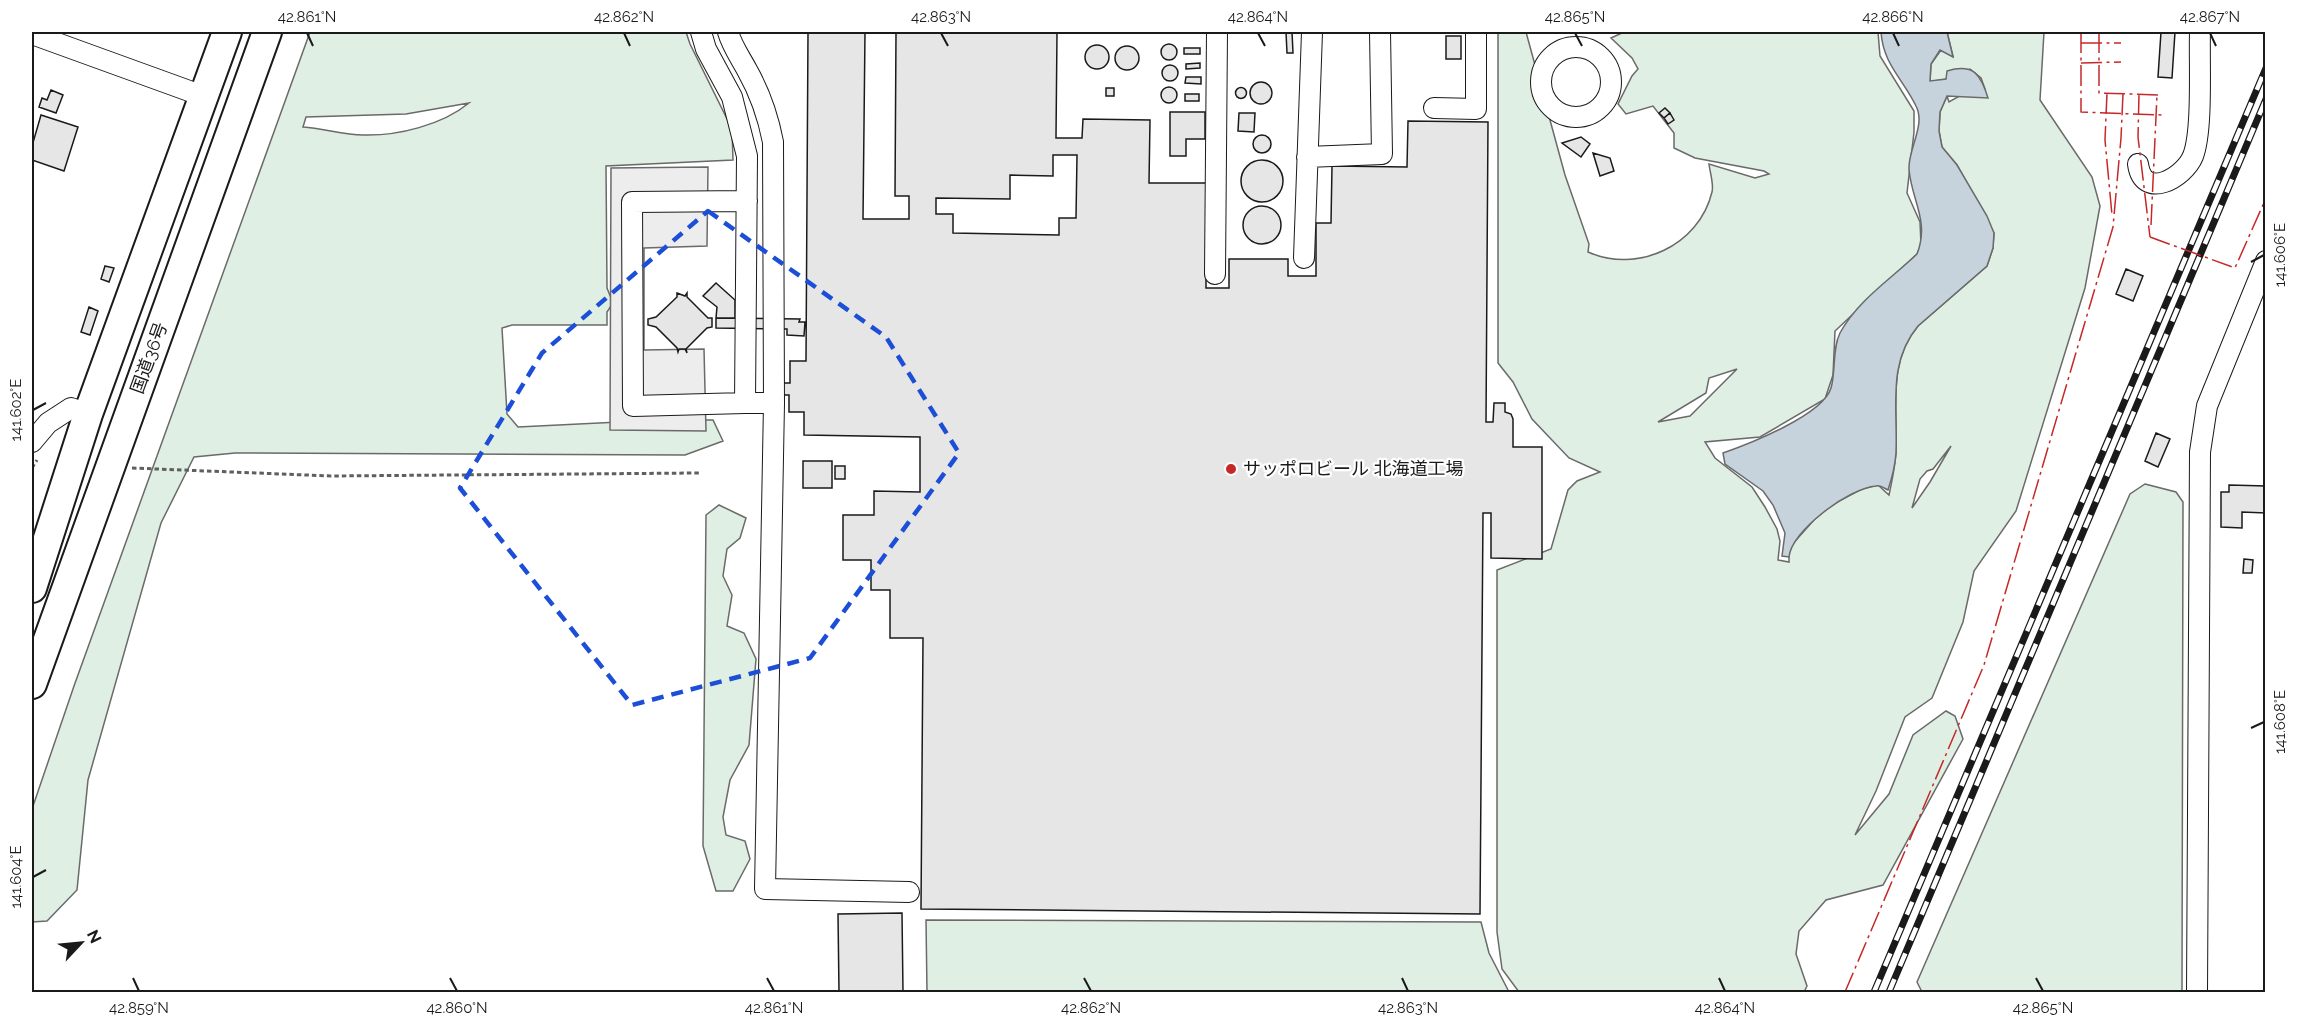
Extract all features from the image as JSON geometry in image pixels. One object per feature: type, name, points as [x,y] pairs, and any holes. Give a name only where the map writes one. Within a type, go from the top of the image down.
[{"type":"highway","points":[[32,588],[88,414],[227,32]]},
{"type":"highway","name":"国道36号","points":[[32,684],[267,32]]},
{"type":"street","points":[[701,32],[706,49],[732,97],[747,156],[745,403]]},
{"type":"street","points":[[728,32],[732,45],[747,69],[768,115],[773,142],[774,403],[765,889],[909,892]]},
{"type":"street","points":[[1215,274],[1217,32]]},
{"type":"street","points":[[1304,258],[1311,32]]},
{"type":"street","points":[[1307,157],[1382,154],[1380,32]]},
{"type":"street","points":[[1434,108],[1476,109],[1476,32]]},
{"type":"street","points":[[2138,164],[2144,179],[2153,184],[2176,177],[2192,157],[2198,128],[2200,32]]},
{"type":"street","points":[[32,34],[203,96]]},
{"type":"street","points":[[774,194],[747,198],[632,202],[633,406],[774,403]]},
{"type":"street","points":[[2197,993],[2199,452],[2207,406],[2265,261]]},
{"type":"street","points":[[32,442],[48,423],[70,408],[88,414]]},
{"type":"path","points":[[109,467],[331,476],[699,473]]},
{"type":"highlighted area","points":[[708,211],[886,337],[959,453],[810,658],[632,705],[460,488],[542,353]]},
{"type":"green space","points":[[310,32],[686,32],[732,129],[733,160],[606,166],[607,288],[613,303],[607,312],[607,325],[512,325],[502,328],[507,414],[518,427],[660,420],[713,420],[723,441],[685,455],[235,453],[194,457],[161,523],[88,780],[77,890],[47,921],[32,922],[32,809],[74,686]],"holes":[[[469,103],[458,111],[419,128],[391,134],[356,135],[303,127],[306,117],[406,114]]]},
{"type":"green space","points":[[1498,32],[1526,32],[1565,175],[1589,244],[1588,252],[1607,258],[1626,260],[1645,257],[1664,250],[1680,241],[1694,227],[1705,211],[1712,192],[1709,164],[1755,178],[1769,174],[1764,171],[1695,158],[1674,148],[1674,133],[1653,106],[1626,114],[1618,104],[1638,69],[1632,58],[1611,38],[1624,32],[1878,32],[1880,56],[1914,111],[1907,193],[1920,222],[1921,245],[1917,254],[1835,331],[1833,375],[1825,399],[1760,437],[1705,442],[1715,458],[1752,487],[1777,529],[1780,541],[1778,560],[1789,562],[1789,548],[1814,520],[1833,504],[1862,489],[1878,485],[1889,495],[1896,458],[1896,386],[1902,355],[1908,340],[1918,326],[1987,266],[1993,248],[1994,233],[1957,165],[1942,147],[1939,131],[1940,112],[1947,96],[1949,102],[1972,89],[1985,89],[1981,78],[1970,69],[1947,79],[1930,82],[1931,64],[1941,50],[1953,56],[1947,32],[2044,32],[2040,100],[2092,177],[2100,206],[2085,288],[2016,511],[1974,571],[1963,622],[1932,698],[1905,717],[1876,791],[1855,835],[1889,794],[1913,735],[1946,711],[1955,716],[1963,739],[1883,885],[1826,900],[1799,931],[1796,954],[1807,986],[1804,992],[1519,992],[1502,969],[1497,932],[1497,570],[1551,549],[1568,490],[1577,481],[1600,472],[1569,458],[1532,419],[1513,382],[1498,363]],"holes":[[[1737,369],[1690,416],[1658,422],[1706,393],[1709,378]],[[1951,446],[1930,482],[1912,508],[1920,479],[1927,471],[1933,469]]]},
{"type":"green space","points":[[2145,484],[2176,492],[2183,502],[2182,992],[1922,992],[1917,982],[2130,494]]},
{"type":"green space","points":[[719,505],[746,518],[740,538],[727,549],[723,576],[732,595],[727,626],[744,633],[756,659],[749,745],[730,780],[723,817],[726,835],[745,841],[750,859],[733,891],[716,891],[703,846],[706,515]]},
{"type":"green space","points":[[926,920],[1481,922],[1489,953],[1509,992],[927,992]]},
{"type":"shaded area","points":[[1881,32],[1947,32],[1953,57],[1940,50],[1931,64],[1930,81],[1946,79],[1947,71],[1956,69],[1970,70],[1979,77],[1988,98],[1947,96],[1940,112],[1939,131],[1942,147],[1957,165],[1987,216],[1994,233],[1993,248],[1987,266],[1918,326],[1908,340],[1902,355],[1896,386],[1896,458],[1888,490],[1878,486],[1865,489],[1837,502],[1823,512],[1800,535],[1789,557],[1782,556],[1785,533],[1773,505],[1763,491],[1725,464],[1723,453],[1784,427],[1800,418],[1825,398],[1831,388],[1838,339],[1847,321],[1865,301],[1917,254],[1920,242],[1921,221],[1909,169],[1918,129],[1919,113],[1885,53]]},
{"type":"shaded area","points":[[708,167],[707,246],[644,248],[644,350],[704,349],[706,431],[610,430],[611,168]]},
{"type":"building","name":"サッポロビール 北海道工場","points":[[808,32],[865,32],[863,219],[909,219],[909,196],[895,196],[896,32],[1057,33],[1056,138],[1082,138],[1083,119],[1150,120],[1149,183],[1206,183],[1206,288],[1229,288],[1229,259],[1288,259],[1288,276],[1316,276],[1316,223],[1331,223],[1332,166],[1407,167],[1408,121],[1488,122],[1486,422],[1493,422],[1494,403],[1505,403],[1505,412],[1511,414],[1513,419],[1513,447],[1542,447],[1542,559],[1491,558],[1491,513],[1483,513],[1480,914],[921,909],[923,638],[890,638],[890,590],[871,590],[871,560],[843,560],[843,515],[874,515],[874,491],[920,492],[920,437],[804,435],[804,412],[789,412],[789,395],[782,395],[782,383],[790,383],[790,361],[806,361]],"holes":[[[1053,155],[1077,155],[1076,218],[1059,218],[1059,235],[953,233],[953,214],[936,214],[936,198],[1010,199],[1010,175],[1053,176]]]},
{"type":"building","points":[[1286,32],[1292,32],[1293,53],[1287,53]]},
{"type":"building","points":[[2161,32],[2175,32],[2172,78],[2158,77]]},
{"type":"building","points":[[1446,36],[1461,36],[1461,59],[1446,59]]},
{"type":"building","points":[[1169,44],[1175,46],[1177,52],[1175,58],[1169,60],[1163,58],[1161,52],[1163,46]]},
{"type":"building","points":[[1097,45],[1105,49],[1109,57],[1105,65],[1097,69],[1089,65],[1085,57],[1089,49]]},
{"type":"building","points":[[1127,46],[1136,49],[1139,58],[1136,67],[1127,70],[1118,67],[1115,58],[1118,49]]},
{"type":"building","points":[[1184,48],[1200,48],[1200,54],[1184,54]]},
{"type":"building","points":[[1200,63],[1200,68],[1186,69],[1186,64]]},
{"type":"building","points":[[1170,65],[1176,67],[1178,73],[1176,79],[1170,81],[1164,79],[1162,73],[1164,67]]},
{"type":"building","points":[[1186,77],[1201,77],[1201,84],[1185,83]]},
{"type":"building","points":[[1261,82],[1269,85],[1272,93],[1269,101],[1261,104],[1253,101],[1250,93],[1253,85]]},
{"type":"building","points":[[1169,87],[1175,89],[1177,95],[1175,101],[1169,103],[1163,101],[1161,95],[1163,89]]},
{"type":"building","points":[[1241,87],[1247,93],[1241,99],[1235,93]]},
{"type":"building","points":[[1106,88],[1114,88],[1114,96],[1106,96]]},
{"type":"building","points":[[51,90],[63,95],[56,113],[39,107],[42,98],[47,100]]},
{"type":"building","points":[[1185,94],[1199,94],[1199,101],[1185,101]]},
{"type":"building","points":[[1665,108],[1670,113],[1664,118],[1659,113]]},
{"type":"building","points":[[1170,112],[1205,112],[1205,139],[1186,139],[1186,156],[1170,156]]},
{"type":"building","points":[[1239,113],[1255,113],[1254,132],[1238,131]]},
{"type":"building","points":[[1670,113],[1674,120],[1668,124],[1664,118]]},
{"type":"building","points":[[41,115],[78,127],[64,171],[32,160],[32,146]]},
{"type":"building","points":[[1258,135],[1266,135],[1271,140],[1269,151],[1258,153],[1253,148],[1253,140]]},
{"type":"building","points":[[1581,137],[1590,144],[1581,157],[1562,143]]},
{"type":"building","points":[[1593,153],[1610,158],[1614,171],[1600,176]]},
{"type":"building","points":[[1262,160],[1277,166],[1283,181],[1277,196],[1262,202],[1247,196],[1241,181],[1247,166]]},
{"type":"building","points":[[1262,206],[1276,211],[1281,225],[1276,239],[1262,244],[1248,239],[1243,225],[1248,211]]},
{"type":"building","points":[[105,266],[114,268],[109,282],[101,279]]},
{"type":"building","points":[[2126,269],[2143,276],[2133,301],[2116,294]]},
{"type":"building","points":[[716,283],[735,300],[735,318],[716,318],[717,307],[703,296]]},
{"type":"building","points":[[677,293],[685,296],[687,293],[687,297],[708,318],[712,318],[712,327],[707,328],[686,349],[687,353],[685,349],[679,349],[678,352],[677,348],[656,327],[648,325],[648,319],[656,317],[677,297]]},
{"type":"building","points":[[89,307],[98,311],[90,335],[81,332]]},
{"type":"building","points":[[716,318],[800,319],[799,322],[805,322],[804,336],[787,335],[787,329],[716,328]]},
{"type":"building","points":[[2156,433],[2170,439],[2158,467],[2145,461]]},
{"type":"building","points":[[803,461],[832,461],[832,488],[803,488]]},
{"type":"building","points":[[835,466],[845,466],[845,479],[835,479]]},
{"type":"building","points":[[2229,485],[2266,486],[2266,513],[2242,512],[2242,528],[2221,527],[2221,492],[2229,492]]},
{"type":"building","points":[[2244,559],[2253,560],[2252,573],[2243,573]]},
{"type":"building","points":[[902,913],[903,992],[839,992],[838,914]]},
{"type":"railway","points":[[1874,992],[2266,68]]},
{"type":"railway","points":[[1889,992],[2266,99]]},
{"type":"power","points":[[2081,32],[2081,112],[2162,115]]},
{"type":"power","points":[[2099,32],[2099,93],[2161,95]]},
{"type":"power","points":[[2081,43],[2121,43]]},
{"type":"power","points":[[2081,63],[2121,62]]},
{"type":"power","points":[[2107,93],[2105,140],[2112,215]]},
{"type":"power","points":[[1845,992],[1984,665],[2113,227],[2123,94]]},
{"type":"power","points":[[2139,94],[2138,137],[2150,237]]},
{"type":"power","points":[[2151,225],[2157,95]]},
{"type":"power","points":[[2150,237],[2235,268],[2266,198]]},
{"type":"place","name":"サッポロビール 北海道工場","points":[[1231,469]]}]
